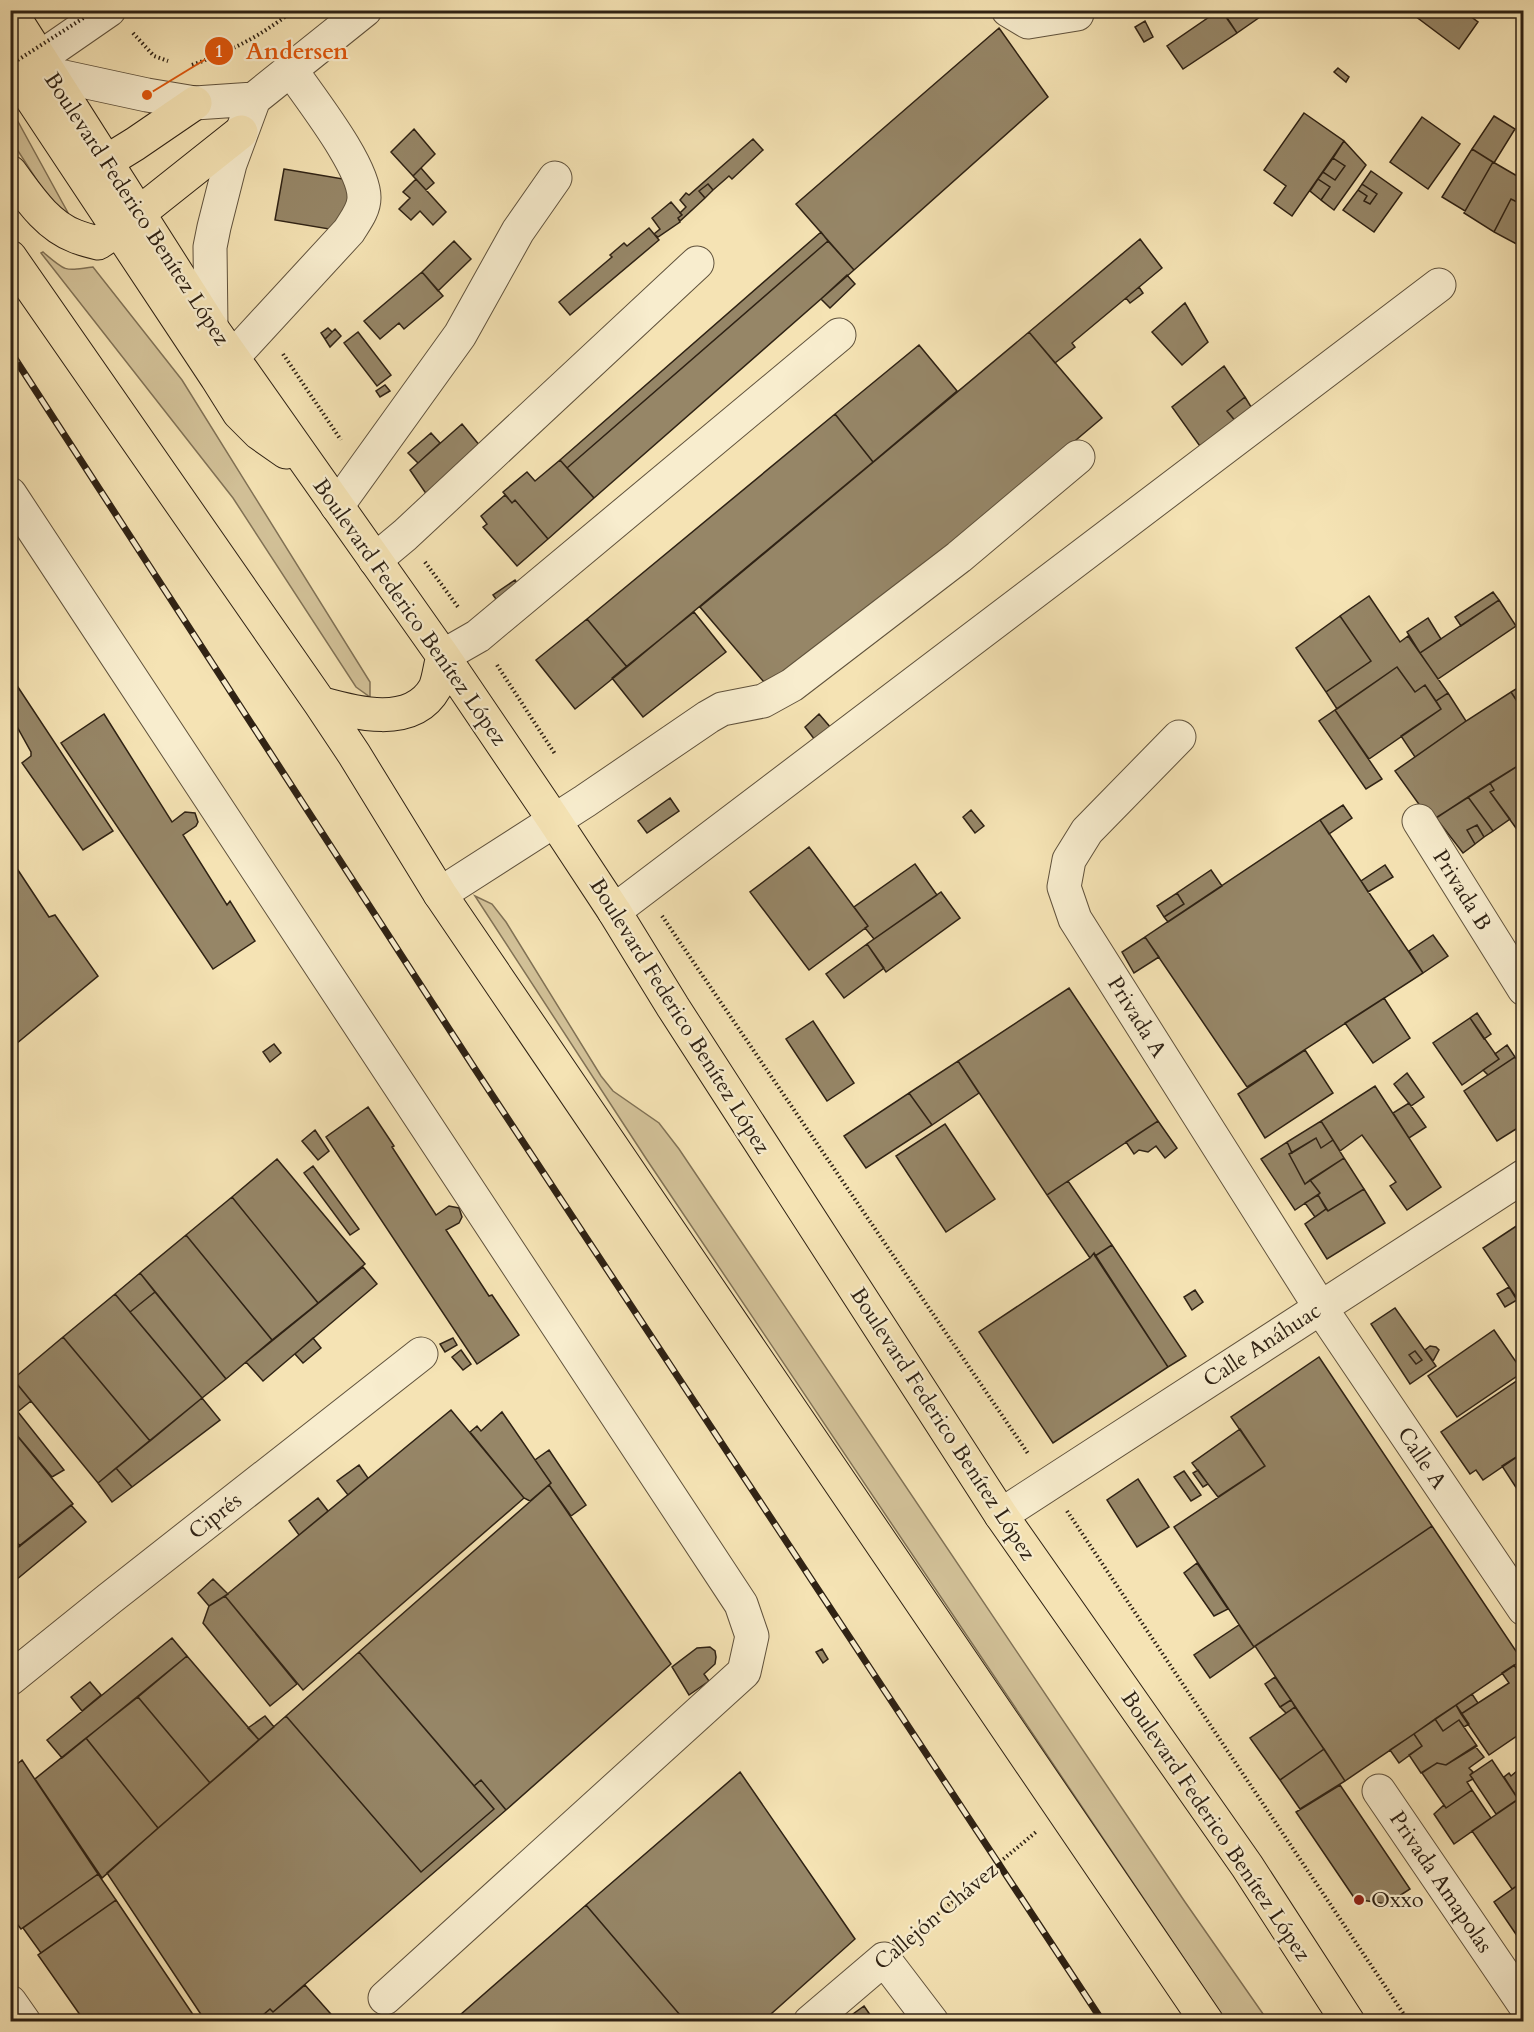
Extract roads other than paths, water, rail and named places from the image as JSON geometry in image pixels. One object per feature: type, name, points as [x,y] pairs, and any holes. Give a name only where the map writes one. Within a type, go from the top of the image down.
[{"type":"main road","name":"Boulevard Federico Benítez López","points":[[10,11],[40,56],[94,169],[129,221],[211,327],[443,656],[554,820],[1001,1515],[1247,1866],[1348,2022]]},
{"type":"main road","points":[[94,169],[195,103]]},
{"type":"main road","points":[[10,172],[35,206],[56,225],[73,236],[98,243],[241,132]]},
{"type":"main road","points":[[129,221],[239,413],[259,433],[310,468]]},
{"type":"main road","points":[[10,257],[320,703],[440,894],[1207,2022]]},
{"type":"main road","points":[[320,703],[357,714],[393,714],[420,706],[435,687],[443,656]]},
{"type":"street","points":[[211,327],[210,247],[222,193],[254,99],[365,10]]},
{"type":"street","points":[[1008,10],[1028,22],[1077,14]]},
{"type":"street","points":[[40,56],[120,21]]},
{"type":"street","points":[[40,56],[147,95],[195,103],[254,99]]},
{"type":"street","points":[[232,358],[350,231],[365,200],[363,185],[355,165],[291,70]]},
{"type":"street","points":[[337,506],[460,335],[518,231],[555,178]]},
{"type":"street","points":[[375,560],[405,535],[698,263]]},
{"type":"street","points":[[614,911],[1439,285]]},
{"type":"street","points":[[443,656],[478,636],[839,335]]},
{"type":"street","points":[[440,894],[585,801],[708,717],[722,710],[763,701],[792,685],[959,557],[1078,457]]},
{"type":"street","points":[[10,494],[735,1594],[741,1604],[752,1636],[744,1672],[385,1998]]},
{"type":"street","name":"Privada A","points":[[1179,737],[1088,831],[1069,860],[1064,887],[1075,919],[1320,1307]]},
{"type":"street","name":"Privada B","points":[[1419,821],[1524,989]]},
{"type":"street","name":"Calle Anáhuac","points":[[1001,1515],[1524,1176]]},
{"type":"street","name":"Calle A","points":[[1320,1307],[1524,1609]]},
{"type":"street","name":"Ciprés","points":[[10,1679],[421,1354]]},
{"type":"street","name":"Privada Amapolas","points":[[1379,1791],[1524,2004]]},
{"type":"street","name":"Callejón Chávez","points":[[810,2022],[885,1959],[932,2022]]},
{"type":"street","points":[[10,2002],[24,2022]]},
{"type":"railway","points":[[10,351],[473,1066],[1103,2022]]},
{"type":"place","name":"Andersen","points":[[147,95]]},
{"type":"place","name":"Oxxo","points":[[1359,1900]]}]
